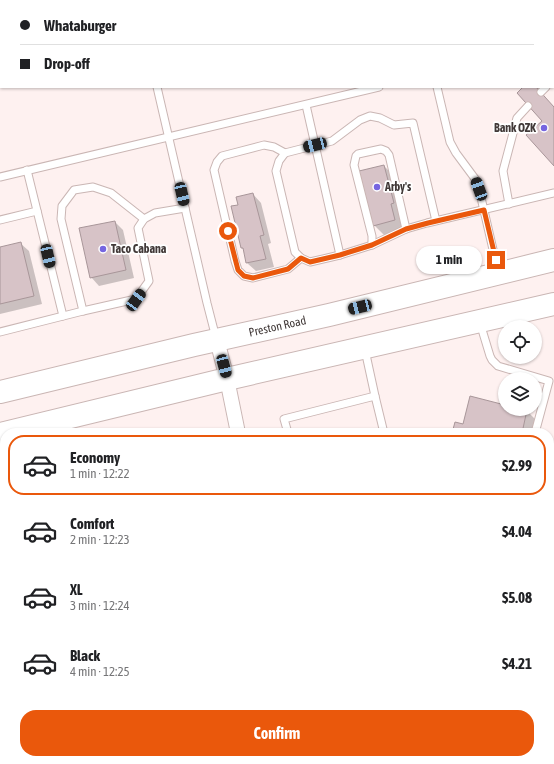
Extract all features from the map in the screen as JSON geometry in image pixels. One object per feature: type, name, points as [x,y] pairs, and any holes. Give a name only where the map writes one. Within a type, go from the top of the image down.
[{"type":"main road","name":"Preston Road","points":[[0,392],[217,340],[330,315],[554,260]]},
{"type":"main road","points":[[36,428],[227,380],[554,304]]},
{"type":"street","points":[[217,340],[237,428]]},
{"type":"lane","points":[[158,88],[207,303],[217,340]]},
{"type":"lane","points":[[0,177],[375,88]]},
{"type":"lane","points":[[437,88],[450,142],[456,153],[476,180],[499,273]]},
{"type":"lane","points":[[306,105],[340,255]]},
{"type":"lane","points":[[509,204],[503,171],[517,118],[528,106]]},
{"type":"lane","points":[[436,221],[413,123],[394,125],[380,118],[370,116],[360,120],[332,141],[285,153],[279,161],[276,171],[295,252],[301,258],[310,262],[372,245],[406,229],[554,193]]},
{"type":"lane","points":[[285,153],[274,147],[264,145],[222,156],[217,162],[214,170],[238,270],[244,276],[253,278],[288,269],[301,258]]},
{"type":"lane","points":[[372,245],[372,236],[354,165],[358,154],[382,149],[389,155],[406,229]]},
{"type":"lane","points":[[28,170],[62,316]]},
{"type":"lane","points":[[83,311],[62,219],[62,206],[74,190],[93,187],[111,193],[144,219]]},
{"type":"lane","points":[[0,332],[83,311],[136,300],[149,282],[138,228],[144,219],[156,213],[186,208]]},
{"type":"lane","points":[[0,220],[37,211]]},
{"type":"lane","points":[[480,321],[490,356],[498,366],[552,381],[537,428]]},
{"type":"lane","points":[[364,348],[383,428]]},
{"type":"lane","points":[[287,428],[284,419],[375,396]]},
{"type":"building","name":"Bank OZK","points":[[522,88],[537,88],[554,107],[554,166],[526,135],[542,121],[517,93]]},
{"type":"building","name":"Arby's","points":[[384,165],[394,203],[391,204],[395,220],[373,226],[359,171]]},
{"type":"building","points":[[253,193],[264,235],[260,236],[266,259],[246,263],[231,206],[238,205],[236,197]]},
{"type":"building","name":"Taco Cabana","points":[[115,221],[126,270],[90,278],[79,228]]},
{"type":"building","points":[[21,242],[34,296],[0,304],[0,247]]},
{"type":"building","points":[[470,396],[498,403],[498,416],[526,416],[523,428],[453,428],[455,422],[463,424]]},
{"type":"place","name":"Bank OZK","points":[[544,128]]},
{"type":"place","name":"Arby's","points":[[377,187]]},
{"type":"place","name":"Taco Cabana","points":[[103,249]]},
{"type":"route","points":[[228,231],[238,270],[244,276],[253,278],[288,269],[301,258],[310,262],[340,255],[372,245],[406,229],[484,210],[496,260]]}]
